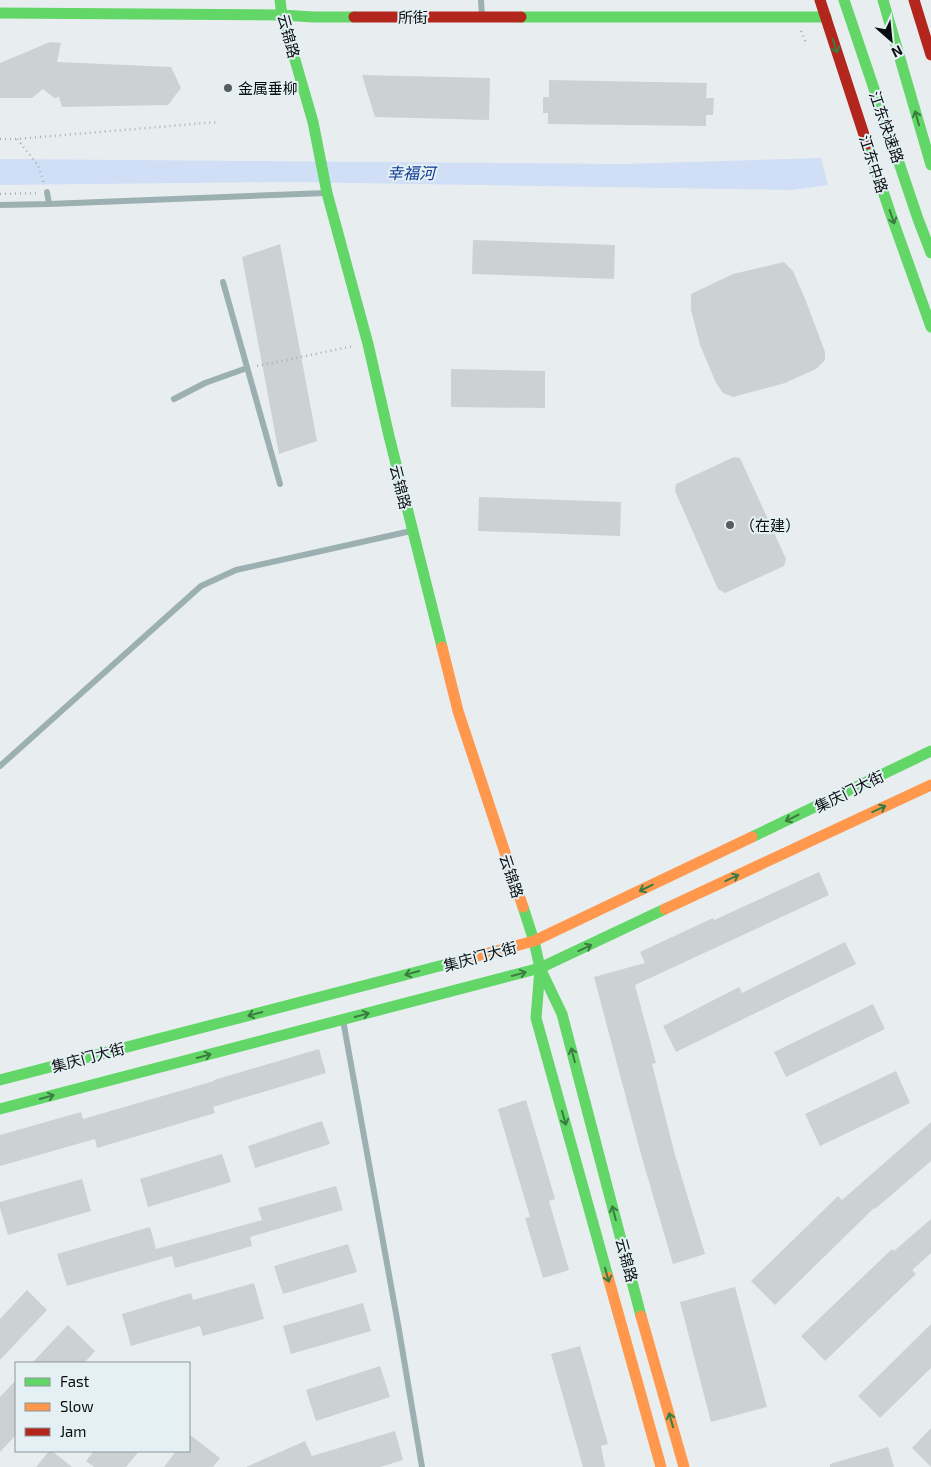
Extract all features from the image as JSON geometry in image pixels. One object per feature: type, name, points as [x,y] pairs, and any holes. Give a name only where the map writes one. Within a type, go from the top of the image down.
[{"type":"main road","name":"云锦路","points":[[280,0],[282,15],[313,122],[327,193],[368,344],[412,530],[458,711],[534,942],[540,968],[562,1014],[645,1330],[684,1467]]},
{"type":"main road","name":"江东中路","points":[[820,0],[891,215],[931,326]]},
{"type":"main road","name":"江东快速路","points":[[844,0],[918,220],[931,253]]},
{"type":"main road","name":"江东快速路","points":[[883,0],[931,165]]},
{"type":"main road","points":[[914,0],[931,55]]},
{"type":"main road","name":"所街","points":[[0,13],[282,15],[313,17],[826,17]]},
{"type":"main road","name":"集庆门大街","points":[[0,1080],[534,942],[931,752]]},
{"type":"main road","name":"集庆门大街","points":[[0,1109],[540,968],[931,784]]},
{"type":"main road","name":"云锦路","points":[[540,968],[536,1018],[661,1467]]},
{"type":"lane","points":[[481,0],[482,17]]},
{"type":"lane","points":[[47,192],[49,204]]},
{"type":"lane","points":[[0,205],[327,193]]},
{"type":"lane","points":[[223,282],[280,484]]},
{"type":"lane","points":[[174,399],[205,383],[247,368]]},
{"type":"lane","points":[[0,766],[201,586],[236,570],[412,530]]},
{"type":"lane","points":[[343,1020],[422,1467]]},
{"type":"path","points":[[0,139],[216,122]]},
{"type":"path","points":[[17,139],[38,164],[47,192]]},
{"type":"path","points":[[247,368],[368,344]]},
{"type":"water","name":"幸福河","points":[[821,158],[828,185],[792,190],[291,182],[0,185],[0,159],[623,164]]},
{"type":"building","points":[[50,42],[61,43],[57,62],[171,67],[181,88],[168,105],[62,107],[59,97],[54,98],[43,89],[32,98],[0,98],[0,63]]},
{"type":"building","points":[[362,75],[490,78],[489,120],[375,117]]},
{"type":"building","points":[[549,80],[707,83],[706,98],[714,98],[713,115],[706,115],[706,126],[548,124],[548,113],[543,113],[543,97],[549,97]]},
{"type":"building","points":[[473,240],[615,245],[614,279],[472,274]]},
{"type":"building","points":[[280,244],[317,441],[279,454],[242,257]]},
{"type":"building","points":[[784,262],[793,271],[806,301],[825,352],[825,360],[816,369],[785,383],[733,397],[723,393],[716,383],[700,345],[691,310],[691,294],[733,274]]},
{"type":"building","points":[[451,369],[545,371],[545,408],[451,407]]},
{"type":"building","name":"（在建）","points":[[734,457],[740,458],[786,559],[784,566],[725,593],[718,589],[675,491],[676,484]]},
{"type":"building","points":[[479,497],[621,502],[620,536],[478,531]]},
{"type":"building","points":[[819,872],[829,895],[635,985],[656,1063],[652,1064],[675,1155],[705,1254],[673,1264],[642,1158],[594,977],[645,963],[640,952]]},
{"type":"building","points":[[845,942],[856,964],[676,1052],[663,1026],[739,987],[742,993]]},
{"type":"building","points":[[873,1004],[885,1029],[786,1077],[774,1052]]},
{"type":"building","points":[[319,1049],[326,1073],[213,1107],[215,1113],[97,1148],[95,1139],[0,1166],[0,1135],[81,1112],[83,1119]]},
{"type":"building","points":[[896,1071],[910,1103],[820,1146],[805,1114]]},
{"type":"building","points":[[526,1100],[555,1199],[549,1201],[569,1270],[543,1278],[525,1218],[530,1217],[498,1109]]},
{"type":"building","points":[[322,1121],[330,1144],[255,1168],[248,1146]]},
{"type":"building","points":[[931,1122],[931,1161],[874,1208],[775,1305],[751,1281],[838,1196],[842,1200]]},
{"type":"building","points":[[222,1154],[231,1182],[148,1207],[140,1179]]},
{"type":"building","points":[[82,1179],[91,1211],[8,1235],[0,1202]]},
{"type":"building","points":[[336,1186],[343,1210],[250,1237],[252,1246],[175,1268],[172,1256],[67,1286],[57,1254],[150,1227],[156,1249],[262,1220],[258,1208]]},
{"type":"building","points":[[931,1219],[931,1253],[912,1270],[916,1274],[825,1361],[801,1336],[892,1249],[894,1251]]},
{"type":"building","points":[[348,1244],[357,1272],[283,1294],[274,1266]]},
{"type":"building","points":[[254,1283],[264,1319],[203,1336],[200,1326],[131,1346],[122,1314],[191,1293],[193,1300]]},
{"type":"building","points":[[735,1287],[767,1407],[711,1422],[680,1302]]},
{"type":"building","points":[[27,1290],[47,1310],[0,1360],[0,1319]]},
{"type":"building","points":[[363,1303],[371,1331],[291,1354],[283,1326]]},
{"type":"building","points":[[931,1324],[931,1368],[880,1418],[858,1396]]},
{"type":"building","points":[[68,1325],[95,1351],[85,1362],[33,1362]]},
{"type":"building","points":[[580,1346],[608,1444],[601,1446],[605,1467],[583,1467],[551,1354]]},
{"type":"building","points":[[380,1366],[390,1397],[316,1421],[306,1390]]},
{"type":"building","points":[[15,1381],[15,1436],[0,1452],[0,1397]]},
{"type":"building","points":[[931,1428],[931,1467],[912,1448]]},
{"type":"building","points":[[395,1431],[403,1460],[380,1467],[246,1467],[305,1441],[312,1456]]},
{"type":"building","points":[[190,1435],[220,1458],[213,1467],[164,1467],[175,1452],[190,1452]]},
{"type":"building","points":[[888,1447],[894,1467],[830,1467],[830,1464]]},
{"type":"building","points":[[48,1452],[53,1452],[72,1467],[36,1467]]},
{"type":"building","points":[[93,1452],[138,1452],[126,1467],[94,1467],[86,1461]]},
{"type":"traffic: fast","points":[[280,0],[282,15],[313,122],[327,193],[368,344],[442,647]]},
{"type":"traffic: fast","points":[[844,0],[931,253]]},
{"type":"traffic: fast","points":[[883,0],[931,165]]},
{"type":"traffic: fast","points":[[0,13],[354,17]]},
{"type":"traffic: fast","points":[[521,17],[826,17]]},
{"type":"traffic: fast","points":[[867,144],[931,327]]},
{"type":"traffic: fast","points":[[752,837],[931,751]]},
{"type":"traffic: fast","points":[[523,907],[540,968],[562,1014],[641,1316]]},
{"type":"traffic: fast","points":[[0,1109],[540,968],[665,909]]},
{"type":"traffic: fast","points":[[0,1080],[451,963]]},
{"type":"traffic: fast","points":[[540,969],[536,1018],[608,1277]]},
{"type":"traffic: slow","points":[[442,647],[458,711],[523,907]]},
{"type":"traffic: slow","points":[[665,909],[931,785]]},
{"type":"traffic: slow","points":[[451,963],[534,941],[752,837]]},
{"type":"traffic: slow","points":[[608,1277],[661,1467]]},
{"type":"traffic: slow","points":[[641,1316],[684,1467]]},
{"type":"traffic: jam","points":[[820,0],[867,144]]},
{"type":"traffic: jam","points":[[914,0],[931,55]]},
{"type":"traffic: jam","points":[[354,17],[521,17]]},
{"type":"place","name":"金属垂柳","points":[[228,88]]},
{"type":"place","name":"（在建）","points":[[730,525]]}]
